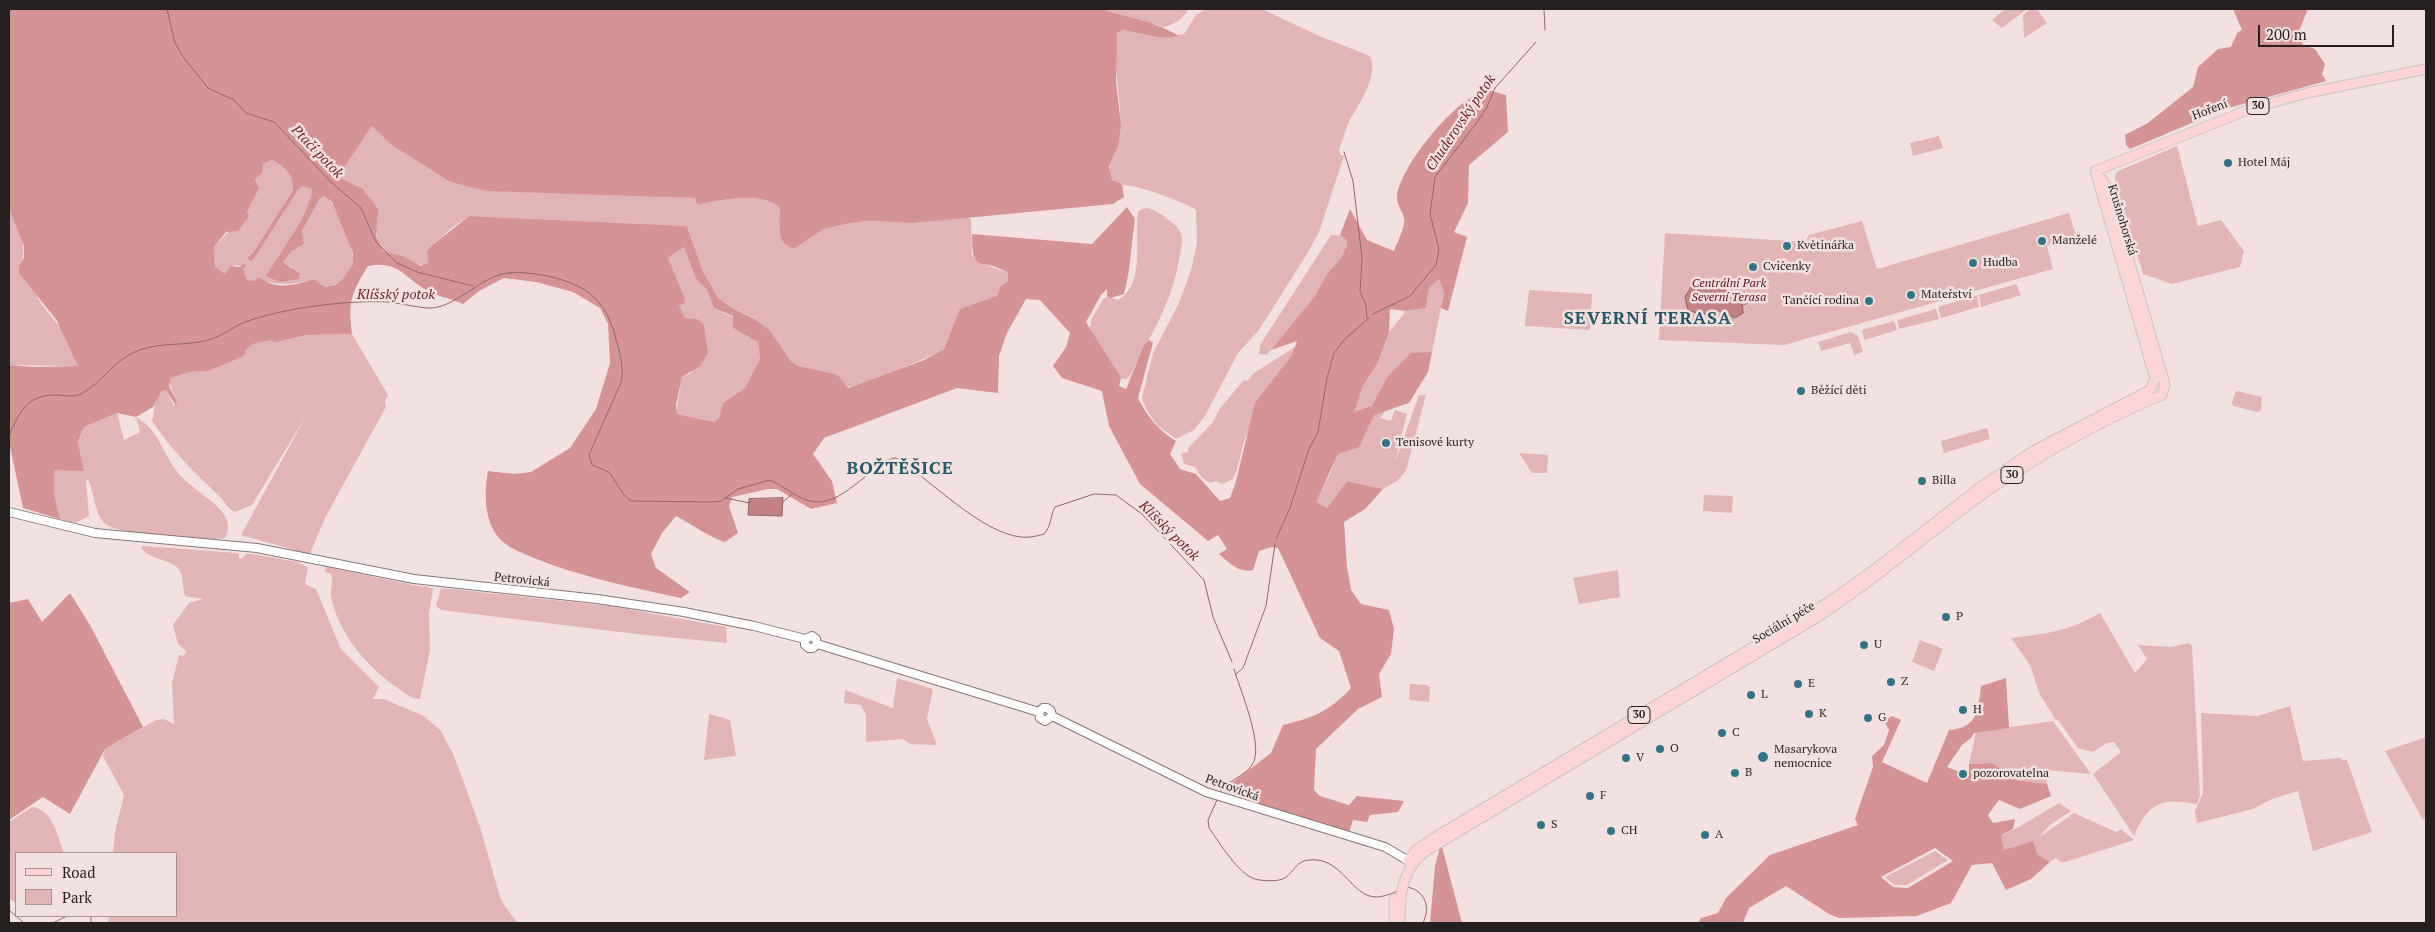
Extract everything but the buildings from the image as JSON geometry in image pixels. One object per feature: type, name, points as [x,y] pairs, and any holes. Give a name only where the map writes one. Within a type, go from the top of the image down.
[{"type":"main road","name":"Hoření","points":[[2095,171],[2250,109],[2308,93],[2426,69]]},
{"type":"main road","name":"Krušnohorská","points":[[2095,171],[2155,379],[2153,387],[2146,394]]},
{"type":"main road","name":"Krušnohorská","points":[[2095,171],[2106,185],[2113,205],[2163,390]]},
{"type":"main road","name":"Sociální péče","points":[[1410,861],[1818,617],[1866,585],[1984,494],[2039,457],[2163,390]]},
{"type":"main road","name":"Sociální péče","points":[[1410,861],[1416,850],[1435,836],[1830,601],[1871,572],[1979,488],[2033,451],[2090,420],[2146,394]]},
{"type":"main road","name":"Petrovická","points":[[9,512],[95,533],[237,546],[414,579],[588,598],[684,612],[754,626],[804,639],[805,645],[809,648],[814,648],[816,644],[1039,712],[1040,718],[1045,721],[1052,716],[1206,792],[1385,848],[1410,861]]},
{"type":"main road","name":"30","points":[[1394,923],[1398,892],[1410,861]]},
{"type":"main road","name":"30","points":[[1398,892],[1400,923]]},
{"type":"green space","points":[[1103,9],[1189,9],[1178,21],[1164,27]]},
{"type":"green space","points":[[1206,9],[1262,9],[1317,35],[1370,56],[1372,70],[1368,87],[1350,120],[1339,149],[1340,154],[1344,156],[1319,232],[1259,330],[1238,353],[1205,416],[1194,430],[1176,439],[1157,425],[1146,409],[1142,398],[1153,353],[1179,303],[1191,270],[1197,243],[1196,210],[1158,194],[1119,184],[1111,177],[1111,164],[1120,127],[1116,44],[1118,32],[1123,30],[1161,38],[1184,34],[1196,15]]},
{"type":"green space","points":[[2005,9],[2027,9],[2002,28],[1992,20]]},
{"type":"green space","points":[[2030,9],[2037,9],[2047,23],[2024,38],[2023,15]]},
{"type":"green space","points":[[372,126],[390,144],[450,182],[695,198],[697,205],[740,198],[763,200],[773,203],[780,208],[780,233],[795,248],[824,229],[850,223],[867,221],[913,223],[969,217],[971,220],[972,255],[978,262],[1008,273],[1008,281],[1000,287],[997,296],[983,303],[965,318],[954,330],[943,349],[895,371],[846,387],[838,375],[811,371],[791,361],[765,327],[753,318],[729,307],[718,299],[705,278],[687,226],[469,216],[430,247],[427,251],[428,263],[424,266],[383,251],[376,232],[376,216],[378,212],[365,191],[338,177]]},
{"type":"green space","points":[[1939,136],[1943,148],[1913,156],[1910,143]]},
{"type":"green space","points":[[2177,146],[2198,226],[2221,220],[2244,251],[2240,267],[2172,284],[2143,274],[2115,181],[2115,175],[2118,171]]},
{"type":"green space","points":[[272,160],[280,165],[290,176],[293,190],[253,253],[247,258],[251,262],[256,256],[302,186],[312,189],[313,196],[297,227],[275,279],[279,282],[290,279],[292,267],[283,262],[292,251],[304,244],[302,231],[320,198],[324,196],[339,215],[353,256],[350,272],[339,282],[325,287],[314,279],[280,284],[247,280],[242,266],[234,265],[225,274],[215,268],[214,247],[247,212],[259,189],[255,179],[263,164]]},
{"type":"green space","points":[[9,208],[23,244],[22,259],[19,266],[42,305],[64,332],[78,366],[9,365]]},
{"type":"green space","points":[[1147,208],[1158,212],[1176,226],[1182,237],[1182,246],[1171,292],[1152,334],[1130,376],[1126,379],[1120,378],[1090,329],[1091,320],[1104,298],[1109,297],[1118,300],[1127,293],[1132,283],[1136,272],[1138,212],[1141,209]]},
{"type":"green space","name":"Centrální Park Severní Terasa","points":[[2069,213],[2076,236],[2047,246],[2053,269],[1784,345],[1659,340],[1665,233],[1805,242],[1809,235],[1862,221],[1877,269]]},
{"type":"green space","points":[[1331,235],[1342,236],[1345,239],[1347,245],[1341,258],[1327,274],[1314,297],[1267,355],[1259,354],[1260,345]]},
{"type":"green space","points":[[684,247],[696,279],[707,290],[714,308],[733,317],[733,328],[759,342],[760,359],[745,388],[723,403],[720,418],[714,422],[676,414],[682,377],[691,373],[697,319],[685,318],[679,305],[678,288],[668,258]]},
{"type":"green space","points":[[1439,279],[1444,293],[1432,352],[1380,418],[1391,421],[1395,410],[1407,414],[1395,462],[1419,395],[1426,395],[1406,471],[1397,481],[1383,489],[1347,481],[1327,508],[1315,502],[1330,474],[1363,386],[1378,362],[1389,332],[1406,311],[1426,308],[1429,288]]},
{"type":"green space","points":[[2016,284],[2021,295],[1981,307],[1979,295]]},
{"type":"green space","points":[[1529,290],[1592,294],[1590,330],[1525,326]]},
{"type":"green space","points":[[1977,295],[1979,307],[1941,318],[1938,307]]},
{"type":"green space","points":[[1936,309],[1939,319],[1899,329],[1897,320]]},
{"type":"green space","points":[[1894,321],[1897,330],[1864,340],[1862,330]]},
{"type":"green space","points":[[1851,332],[1858,336],[1863,352],[1854,355],[1850,343],[1821,351],[1818,342]]},
{"type":"green space","points":[[352,334],[388,395],[385,401],[386,407],[326,516],[310,553],[241,535],[306,416],[252,505],[235,512],[184,461],[152,421],[158,395],[166,390],[174,406],[177,402],[169,382],[171,378],[190,372],[209,371],[243,356],[248,347],[254,343],[272,340],[275,343],[307,335]]},
{"type":"green space","points":[[1295,347],[1295,350],[1254,418],[1244,442],[1233,479],[1222,484],[1216,481],[1210,483],[1201,477],[1195,467],[1184,464],[1181,454],[1188,452],[1188,448],[1213,422],[1220,408],[1244,380],[1247,381],[1254,373]]},
{"type":"green space","points":[[2237,391],[2262,397],[2261,410],[2258,412],[2233,406],[2232,403]]},
{"type":"green space","points":[[117,413],[124,440],[140,432],[136,417],[151,429],[174,468],[225,516],[228,527],[225,538],[200,539],[162,536],[125,531],[112,527],[101,519],[88,480],[86,481],[89,516],[75,523],[60,519],[54,493],[54,470],[82,461],[78,443],[84,427]]},
{"type":"green space","points":[[1987,428],[1990,439],[1944,453],[1941,441]]},
{"type":"green space","points":[[1519,453],[1548,455],[1547,473],[1532,473]]},
{"type":"green space","points":[[1704,495],[1733,496],[1732,513],[1703,511]]},
{"type":"green space","points":[[143,546],[237,553],[239,558],[242,559],[246,554],[252,554],[298,562],[308,568],[305,584],[316,589],[341,649],[379,687],[373,699],[384,699],[424,716],[441,731],[454,756],[480,827],[500,897],[518,923],[108,923],[109,917],[178,917],[178,852],[113,852],[115,832],[124,795],[103,756],[105,749],[156,720],[164,719],[174,724],[172,683],[179,655],[184,656],[186,651],[178,644],[173,625],[189,603],[203,599],[185,596],[182,575],[178,568],[145,552],[141,548]]},
{"type":"green space","points":[[326,567],[433,589],[429,613],[430,650],[420,699],[409,696],[388,681],[356,649],[335,611],[331,597],[332,577],[331,574],[325,572]]},
{"type":"green space","points":[[1618,570],[1620,597],[1579,604],[1573,578]]},
{"type":"green space","points":[[441,588],[610,606],[726,627],[727,643],[441,610],[436,606]]},
{"type":"green space","points":[[2100,613],[2135,673],[2147,659],[2138,645],[2171,647],[2189,643],[2192,646],[2200,796],[2197,804],[2174,801],[2158,805],[2145,816],[2134,836],[2093,774],[2121,752],[2114,742],[2107,743],[2093,752],[2078,748],[2058,720],[2056,720],[2040,695],[2030,665],[2011,638],[2067,628]]},
{"type":"green space","points":[[1920,640],[1943,649],[1934,671],[1912,662]]},
{"type":"green space","points":[[897,678],[933,689],[927,719],[937,745],[910,744],[903,739],[866,742],[866,715],[861,705],[844,703],[845,690],[893,708]]},
{"type":"green space","points":[[1410,684],[1427,685],[1430,688],[1429,702],[1409,700]]},
{"type":"green space","points":[[2290,706],[2303,761],[2342,758],[2342,760],[2347,760],[2372,832],[2313,851],[2298,791],[2272,799],[2253,809],[2197,823],[2195,811],[2203,793],[2201,713],[2258,716]]},
{"type":"green space","points":[[709,714],[730,720],[736,756],[704,760]]},
{"type":"green space","points":[[2053,721],[2091,774],[2046,770],[2047,784],[2016,780],[1992,763],[1969,764],[1976,732]]},
{"type":"green space","points":[[2426,737],[2426,817],[2423,820],[2385,751]]},
{"type":"green space","points":[[2059,803],[2071,811],[2050,825],[2038,838],[2074,813],[2116,832],[2121,829],[2134,840],[2062,863],[2056,858],[2050,862],[2037,854],[2004,850],[2001,835],[2017,828]]},
{"type":"green space","points":[[32,807],[39,809],[45,813],[54,825],[64,852],[15,852],[15,902],[9,898],[9,822]]},
{"type":"green space","points":[[1935,851],[1948,860],[1907,885],[1894,885],[1885,877]]},
{"type":"shaded area","points":[[9,9],[1103,9],[1151,23],[1179,36],[1161,38],[1123,30],[1117,33],[1116,81],[1121,126],[1118,145],[1109,167],[1112,180],[1122,184],[1124,197],[1113,204],[913,223],[867,221],[850,223],[824,229],[795,248],[788,246],[781,238],[780,208],[773,203],[763,200],[740,198],[697,205],[695,198],[487,191],[450,182],[390,144],[372,126],[338,177],[363,189],[378,209],[376,236],[383,251],[405,257],[421,266],[428,263],[427,251],[430,247],[469,216],[687,226],[702,270],[718,298],[730,307],[758,321],[770,331],[790,360],[798,366],[838,375],[848,388],[924,360],[944,349],[960,309],[997,296],[1000,287],[1008,281],[1008,273],[976,260],[972,247],[972,234],[1092,244],[1127,207],[1135,219],[1130,266],[1124,294],[1111,298],[1107,297],[1107,289],[1101,295],[1086,322],[1121,378],[1119,386],[1126,389],[1144,345],[1149,340],[1153,343],[1138,398],[1154,422],[1176,441],[1170,454],[1180,469],[1196,474],[1220,501],[1230,498],[1235,485],[1255,403],[1292,355],[1297,341],[1271,350],[1314,297],[1327,274],[1341,258],[1347,245],[1346,240],[1340,235],[1350,209],[1367,240],[1394,251],[1403,230],[1404,222],[1397,201],[1400,183],[1419,151],[1446,118],[1475,95],[1489,91],[1506,95],[1508,132],[1469,165],[1468,203],[1454,232],[1467,237],[1448,311],[1441,308],[1444,293],[1439,279],[1429,288],[1426,308],[1406,311],[1390,309],[1389,332],[1378,362],[1363,386],[1354,412],[1372,406],[1388,376],[1411,353],[1432,352],[1428,372],[1409,403],[1374,415],[1359,447],[1338,454],[1316,502],[1327,508],[1347,481],[1383,489],[1365,509],[1344,522],[1347,567],[1351,590],[1361,604],[1389,610],[1394,629],[1391,654],[1379,674],[1382,697],[1358,709],[1316,749],[1314,790],[1320,796],[1349,805],[1357,796],[1404,801],[1398,812],[1370,815],[1367,822],[1353,820],[1349,833],[1245,800],[1225,788],[1271,753],[1283,725],[1303,720],[1328,708],[1351,688],[1339,651],[1320,638],[1278,548],[1272,547],[1259,551],[1253,570],[1239,569],[1219,554],[1227,549],[1218,535],[1208,541],[1140,484],[1109,426],[1102,391],[1062,378],[1053,366],[1066,347],[1070,333],[1040,300],[1026,299],[1007,333],[999,356],[998,393],[957,388],[824,438],[813,454],[832,481],[837,503],[811,509],[777,489],[768,489],[732,497],[729,506],[738,533],[725,542],[706,534],[676,516],[662,533],[651,554],[656,568],[690,592],[681,598],[606,581],[552,565],[510,547],[501,541],[493,530],[486,505],[488,471],[514,474],[531,472],[570,448],[596,409],[610,363],[608,324],[600,308],[573,292],[536,282],[504,278],[479,291],[463,304],[430,292],[395,268],[379,265],[368,266],[352,298],[350,313],[352,334],[307,335],[274,343],[272,340],[258,342],[248,348],[244,356],[209,371],[190,372],[171,378],[169,386],[177,402],[176,406],[166,390],[161,392],[153,407],[136,417],[117,413],[84,427],[78,442],[84,471],[54,470],[54,493],[60,519],[23,508],[9,442],[9,365],[35,367],[78,366],[57,321],[19,273],[19,266],[24,257],[24,246],[9,208]],"holes":[[[272,160],[280,165],[290,176],[293,190],[253,253],[247,258],[251,262],[256,256],[302,186],[312,189],[311,197],[301,220],[266,276],[279,282],[299,279],[300,274],[283,262],[292,251],[304,244],[302,231],[320,198],[324,196],[332,202],[353,253],[353,264],[343,279],[335,285],[325,287],[314,279],[293,284],[277,285],[259,278],[256,281],[247,280],[243,269],[246,265],[244,264],[240,267],[231,266],[225,274],[215,267],[214,247],[226,232],[238,231],[249,216],[247,212],[259,189],[255,179],[262,173],[263,164]],[[684,247],[696,279],[707,290],[714,308],[733,316],[733,328],[758,342],[760,359],[745,388],[723,403],[719,418],[714,422],[677,414],[676,405],[682,377],[700,366],[708,353],[704,325],[697,319],[685,318],[679,305],[685,303],[684,297],[668,258]]]},
{"type":"shaded area","points":[[2233,9],[2308,9],[2299,31],[2303,45],[2315,49],[2325,64],[2322,74],[2326,81],[2225,109],[2130,149],[2126,145],[2125,135],[2148,123],[2193,87],[2198,67],[2218,49],[2231,47],[2237,33],[2242,30]]},
{"type":"shaded area","points":[[1699,283],[1712,285],[1734,295],[1742,306],[1743,313],[1735,318],[1720,311],[1702,315],[1688,310],[1685,297],[1691,287]]},
{"type":"shaded area","points":[[783,498],[782,516],[748,515],[749,499]]},
{"type":"shaded area","points":[[70,593],[90,625],[143,727],[105,749],[70,814],[43,797],[9,820],[9,603],[28,599],[42,622]]},
{"type":"shaded area","points":[[2006,678],[2009,728],[1974,733],[1962,745],[1947,767],[1960,772],[1963,779],[1969,775],[1969,764],[1992,763],[2016,780],[2047,784],[2051,796],[2020,809],[1999,800],[1988,815],[1993,823],[2015,819],[2013,829],[2001,835],[2004,850],[2033,841],[2037,854],[2050,862],[2031,879],[2006,890],[1992,863],[1972,865],[1951,903],[1917,916],[1839,918],[1829,914],[1786,886],[1749,908],[1743,923],[1698,923],[1701,918],[1718,913],[1726,898],[1770,855],[1858,825],[1855,819],[1873,767],[1872,756],[1884,745],[1889,730],[1884,721],[1892,716],[1901,720],[1882,762],[1927,783],[1949,730],[1966,726],[1975,716],[1981,686]],"holes":[[[1935,848],[1953,861],[1908,888],[1893,887],[1881,877]]]},
{"type":"shaded area","points":[[1441,843],[1462,923],[1430,923],[1435,866]]},
{"type":"waterway","name":"Ptačí potok","points":[[167,9],[175,43],[184,58],[208,88],[234,100],[246,113],[274,122],[332,183],[361,208],[376,242],[397,263],[417,272],[473,286]]},
{"type":"waterway","name":"Chuderovský potok","points":[[1544,9],[1545,30]]},
{"type":"waterway","name":"Chuderovský potok","points":[[1373,314],[1410,296],[1436,265],[1439,249],[1430,214],[1435,177],[1478,121],[1487,107],[1495,88],[1536,42]]},
{"type":"waterway","points":[[1344,152],[1353,181],[1362,258],[1360,292],[1366,305],[1367,318]]},
{"type":"waterway","name":"Klíšský potok","points":[[9,436],[21,411],[32,401],[48,395],[74,396],[81,394],[129,355],[146,348],[203,341],[216,337],[245,322],[296,309],[353,302],[393,303],[431,308],[449,303],[493,277],[502,274],[524,273],[547,276],[574,284],[594,297],[602,306],[613,328],[621,357],[622,380],[589,455],[592,465],[609,472],[624,495],[631,501],[721,501],[738,489],[770,480],[804,499],[816,502],[827,501],[849,489],[888,460],[896,458],[973,516],[1006,533],[1027,537],[1044,534],[1055,507],[1094,494],[1116,495],[1142,514],[1204,580],[1213,617],[1232,662]]},
{"type":"waterway","points":[[1741,306],[1765,295]]},
{"type":"waterway","name":"Chuderovský potok","points":[[1276,539],[1290,508],[1309,449],[1318,432],[1327,378],[1334,353],[1344,340],[1369,318]]},
{"type":"waterway","points":[[782,503],[792,494]]},
{"type":"waterway","points":[[725,498],[750,503]]},
{"type":"waterway","name":"Chuderovský potok","points":[[1235,675],[1243,668],[1266,606],[1275,544]]},
{"type":"waterway","name":"Klíšský potok","points":[[1220,792],[1227,784],[1245,773],[1252,765],[1255,757],[1254,732],[1234,669]]},
{"type":"waterway","name":"Klíšský potok","points":[[1217,800],[1208,820],[1209,828],[1236,865],[1249,876],[1261,880],[1279,880],[1288,876],[1301,862],[1320,860],[1330,864],[1367,895],[1379,897],[1398,891]]},
{"type":"waterway","name":"Klíšský potok","points":[[1407,887],[1418,892],[1425,900],[1426,911],[1423,923]]},
{"type":"waterway","points":[[9,910],[15,915]]},
{"type":"waterway","points":[[17,917],[24,923]]},
{"type":"waterway","points":[[53,923],[65,917]]},
{"type":"waterway","points":[[91,917],[91,923]]},
{"type":"place","name":"Hotel Máj","points":[[2228,163]]},
{"type":"place","name":"Manželé","points":[[2042,241]]},
{"type":"place","name":"Květinářka","points":[[1787,246]]},
{"type":"place","name":"Hudba","points":[[1973,263]]},
{"type":"place","name":"Cvičenky","points":[[1753,267]]},
{"type":"place","name":"Mateřství","points":[[1911,295]]},
{"type":"place","name":"Tančící rodina","points":[[1869,301]]},
{"type":"place","name":"Běžící děti","points":[[1801,391]]},
{"type":"place","name":"Tenisové kurty","points":[[1386,443]]},
{"type":"place","name":"Billa","points":[[1922,481]]},
{"type":"place","name":"P","points":[[1946,617]]},
{"type":"place","name":"U","points":[[1864,645]]},
{"type":"place","name":"Z","points":[[1891,682]]},
{"type":"place","name":"E","points":[[1798,684]]},
{"type":"place","name":"L","points":[[1751,695]]},
{"type":"place","name":"H","points":[[1963,710]]},
{"type":"place","name":"K","points":[[1809,714]]},
{"type":"place","name":"G","points":[[1868,718]]},
{"type":"place","name":"C","points":[[1722,733]]},
{"type":"place","name":"O","points":[[1660,749]]},
{"type":"place","name":"Masarykova nemocnice","points":[[1763,757]]},
{"type":"place","name":"V","points":[[1626,758]]},
{"type":"place","name":"B","points":[[1735,773]]},
{"type":"place","name":"pozorovatelna","points":[[1963,774]]},
{"type":"place","name":"F","points":[[1590,796]]},
{"type":"place","name":"S","points":[[1541,825]]},
{"type":"place","name":"CH","points":[[1611,831]]},
{"type":"place","name":"A","points":[[1705,835]]},
{"type":"district","name":"SEVERNÍ TERASA","points":[[1648,319]]},
{"type":"district","name":"BOŽTĚŠICE","points":[[900,469]]}]
